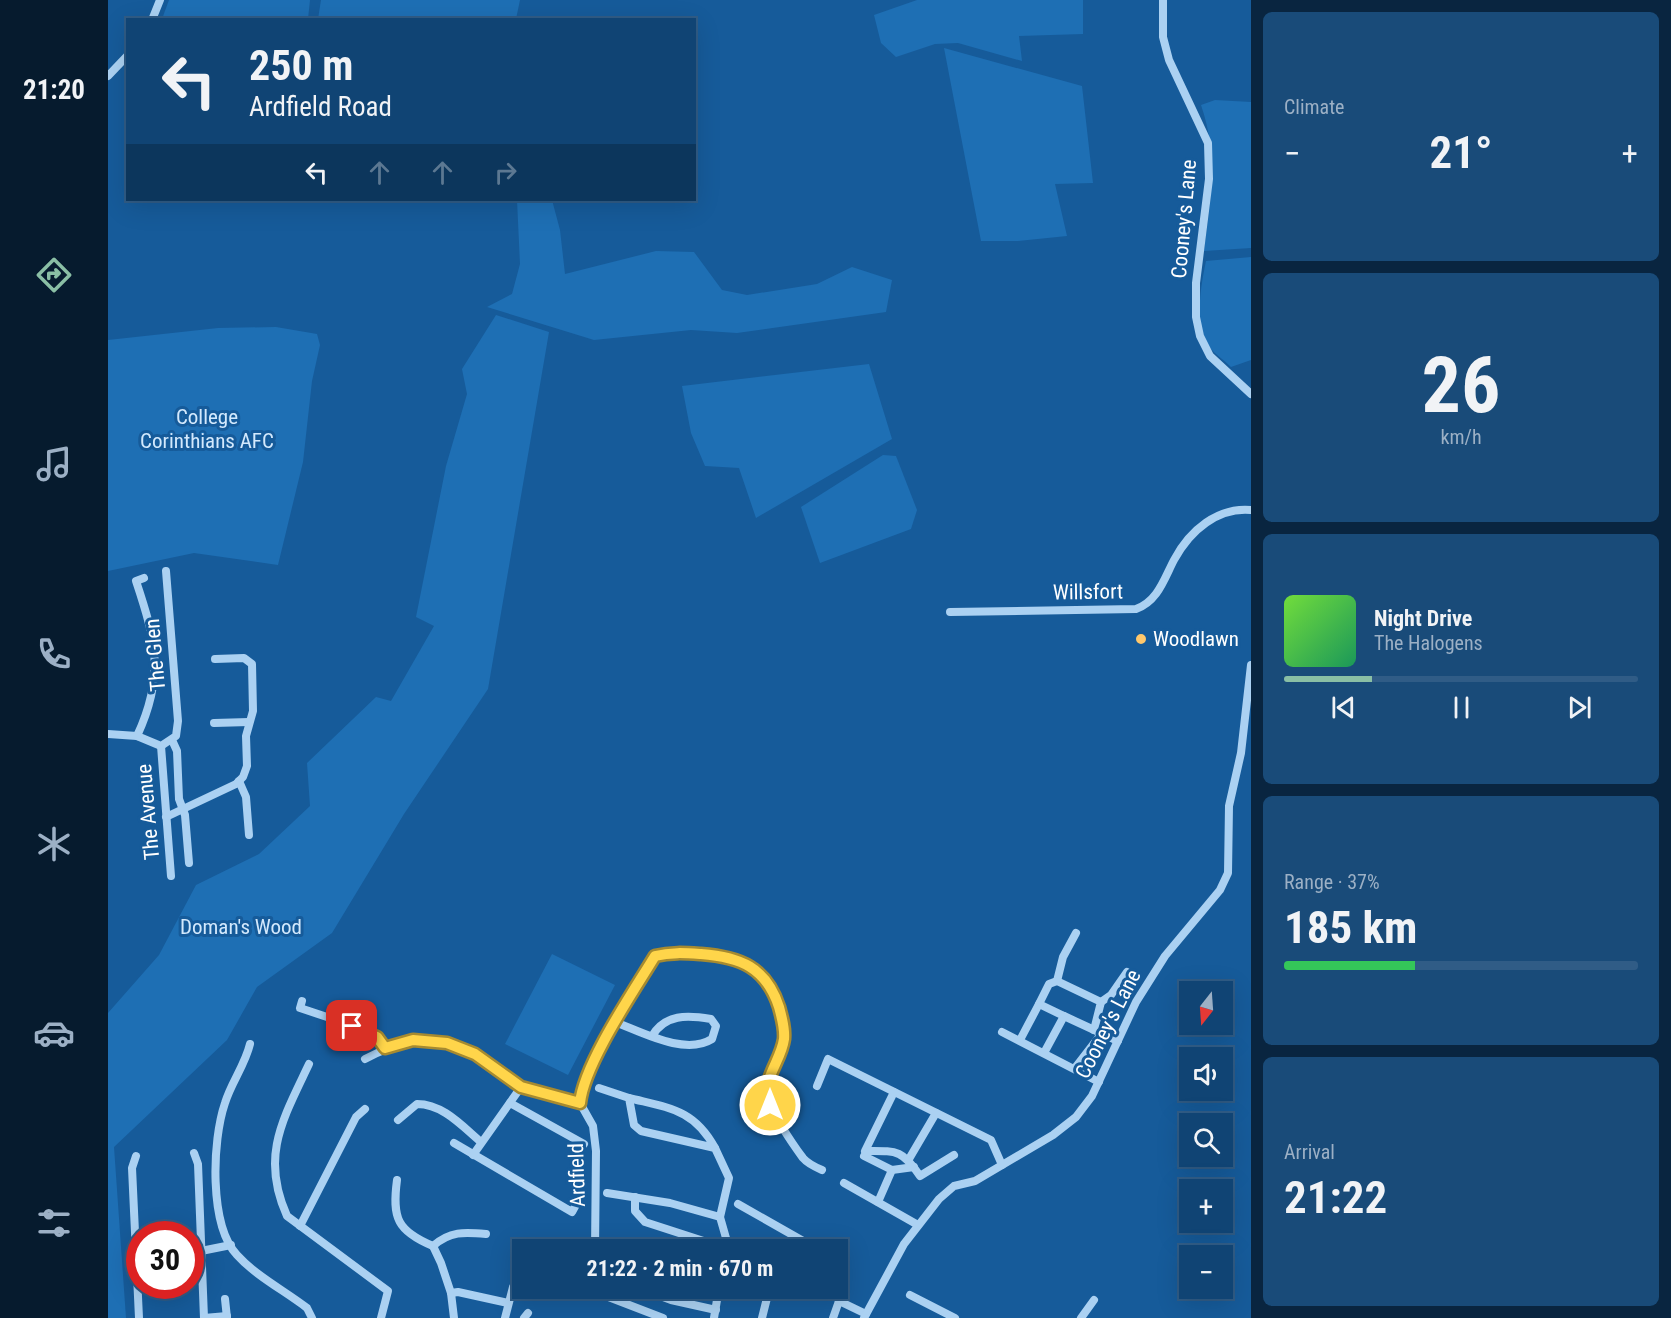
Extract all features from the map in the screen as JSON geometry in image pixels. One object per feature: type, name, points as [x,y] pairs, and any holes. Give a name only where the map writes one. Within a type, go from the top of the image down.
[{"type":"street","points":[[153,18],[160,0]]},
{"type":"street","name":"Cooney's Lane","points":[[1163,0],[1164,37],[1169,60],[1208,143],[1209,179],[1196,283],[1196,317],[1200,336],[1210,356],[1251,394]]},
{"type":"street","points":[[108,76],[126,57]]},
{"type":"street","name":"Willsfort","points":[[950,612],[1136,609],[1153,601],[1175,557],[1212,517],[1227,510],[1251,510]]},
{"type":"street","name":"The Glen","points":[[166,571],[178,721],[174,738],[177,751],[179,799],[183,810],[189,863]]},
{"type":"street","points":[[137,736],[150,707],[154,688],[150,622],[136,581],[144,578]]},
{"type":"street","points":[[166,817],[239,781],[247,766],[246,736],[253,711],[252,664],[244,658],[215,659]]},
{"type":"street","name":"Cooney's Lane","points":[[865,1316],[904,1244],[939,1199],[954,1186],[975,1182],[1076,1117],[1092,1096],[1136,1002],[1165,956],[1224,882],[1228,862],[1229,806],[1241,753],[1251,666]]},
{"type":"street","points":[[214,723],[249,722]]},
{"type":"street","points":[[108,734],[137,736],[161,746],[174,738]]},
{"type":"street","name":"The Avenue","points":[[161,746],[171,876]]},
{"type":"street","points":[[239,781],[246,797],[249,835]]},
{"type":"street","points":[[1057,981],[1063,957],[1076,933]]},
{"type":"street","points":[[365,1059],[385,1048],[413,1040],[447,1043],[475,1054],[521,1087],[580,1103],[582,1089],[615,1022],[655,956],[671,952],[725,956],[749,965],[773,993],[784,1022],[782,1048],[766,1087],[768,1100],[803,1158],[822,1170]]},
{"type":"street","points":[[1075,1068],[1098,1032],[1101,1002],[1111,995],[1127,972]]},
{"type":"street","points":[[1020,1040],[1049,984],[1057,981],[1101,1002]]},
{"type":"street","points":[[302,1001],[300,1008],[369,1031],[385,1048]]},
{"type":"street","points":[[1039,1004],[1118,1041]]},
{"type":"street","points":[[615,1022],[652,1036],[690,1045],[704,1044],[712,1039],[716,1026],[711,1019],[693,1016],[670,1019],[660,1024],[652,1036]]},
{"type":"street","points":[[1044,1053],[1064,1016]]},
{"type":"street","points":[[1002,1032],[1099,1082]]},
{"type":"street","points":[[250,1044],[225,1103],[216,1155],[218,1203],[231,1245],[243,1262],[307,1308],[312,1318]]},
{"type":"street","points":[[817,1086],[828,1059],[991,1140],[1002,1165]]},
{"type":"street","points":[[309,1064],[279,1129],[274,1151],[274,1178],[287,1216],[387,1291],[381,1318]]},
{"type":"street","points":[[473,1155],[521,1087]]},
{"type":"street","points":[[599,1088],[682,1111],[702,1128],[715,1148],[729,1178],[720,1217],[726,1239]]},
{"type":"street","points":[[894,1092],[865,1151],[898,1151],[909,1159],[920,1176],[954,1155]]},
{"type":"street","points":[[629,1098],[634,1125],[641,1131],[715,1148]]},
{"type":"street","points":[[510,1102],[584,1144]]},
{"type":"street","name":"Ardfield","points":[[580,1103],[593,1126],[596,1151],[595,1239]]},
{"type":"street","points":[[398,1120],[417,1104],[429,1104],[441,1110],[481,1142]]},
{"type":"street","points":[[300,1226],[356,1116],[365,1109]]},
{"type":"street","points":[[909,1159],[936,1113]]},
{"type":"street","points":[[454,1143],[572,1212],[578,1201]]},
{"type":"street","points":[[194,1153],[198,1164],[200,1221]]},
{"type":"street","points":[[136,1156],[132,1168],[139,1318]]},
{"type":"street","points":[[864,1156],[892,1170],[914,1167]]},
{"type":"street","points":[[878,1202],[892,1170]]},
{"type":"street","points":[[397,1180],[394,1204],[401,1226],[409,1234],[433,1246],[451,1293],[454,1318]]},
{"type":"street","points":[[844,1183],[918,1225]]},
{"type":"street","points":[[607,1193],[636,1197],[720,1217]]},
{"type":"street","points":[[636,1197],[635,1211],[645,1222],[697,1239]]},
{"type":"street","points":[[738,1204],[800,1239]]},
{"type":"street","points":[[433,1246],[444,1236],[459,1232],[486,1234]]},
{"type":"street","points":[[204,1250],[231,1245]]},
{"type":"street","points":[[505,1318],[512,1290]]},
{"type":"street","points":[[451,1293],[458,1292],[508,1304]]},
{"type":"street","points":[[910,1295],[955,1318]]},
{"type":"street","points":[[203,1299],[204,1318],[227,1317],[225,1299]]},
{"type":"street","points":[[613,1299],[661,1318]]},
{"type":"street","points":[[668,1299],[715,1314],[717,1299]]},
{"type":"street","points":[[762,1318],[767,1299]]},
{"type":"street","points":[[1081,1318],[1094,1300]]},
{"type":"street","points":[[833,1318],[839,1301],[865,1316]]},
{"type":"green space","points":[[169,0],[310,0],[308,18],[162,18]]},
{"type":"green space","points":[[321,0],[520,0],[516,18],[318,18]]},
{"type":"green space","points":[[917,0],[1083,0],[1083,34],[1019,36],[1022,61],[958,43],[935,44],[896,57],[881,43],[874,15]]},
{"type":"green space","points":[[944,48],[1082,86],[1093,183],[1055,184],[1067,236],[1018,241],[981,241]]},
{"type":"green space","points":[[1215,100],[1251,102],[1251,248],[1204,251],[1211,195],[1212,160],[1207,124],[1201,105]]},
{"type":"green space","points":[[517,201],[552,201],[560,230],[565,274],[656,251],[694,252],[722,290],[747,295],[817,284],[852,267],[892,280],[886,312],[737,333],[691,330],[594,340],[487,307],[512,294],[520,264]]},
{"type":"green space","points":[[1251,257],[1251,360],[1231,367],[1210,348],[1202,329],[1200,306],[1204,271],[1206,261]]},
{"type":"green space","name":"Doman's Wood","points":[[496,315],[549,332],[488,689],[404,814],[332,933],[257,987],[227,1040],[114,1147],[126,1318],[108,1318],[108,1013],[159,955],[196,885],[259,854],[310,806],[307,763],[376,697],[391,701],[434,626],[416,617],[446,466],[467,394],[462,369]]},
{"type":"green space","name":"College Corinthians AFC","points":[[276,327],[317,334],[320,345],[312,381],[303,462],[278,565],[194,553],[108,571],[108,340],[218,328]]},
{"type":"green space","points":[[869,364],[892,439],[756,518],[739,468],[705,466],[691,433],[682,386]]},
{"type":"green space","points":[[883,455],[896,456],[917,510],[911,529],[820,563],[801,507]]},
{"type":"green space","points":[[552,954],[615,985],[568,1075],[505,1044]]},
{"type":"place","name":"Woodlawn","points":[[1141,639]]},
{"type":"route","points":[[352,1026],[369,1031],[385,1048],[413,1040],[429,1040],[466,1049],[521,1087],[580,1103],[582,1089],[615,1022],[655,956],[673,952],[729,957],[749,965],[759,974],[773,993],[784,1022],[782,1048],[766,1087],[770,1105]]}]
